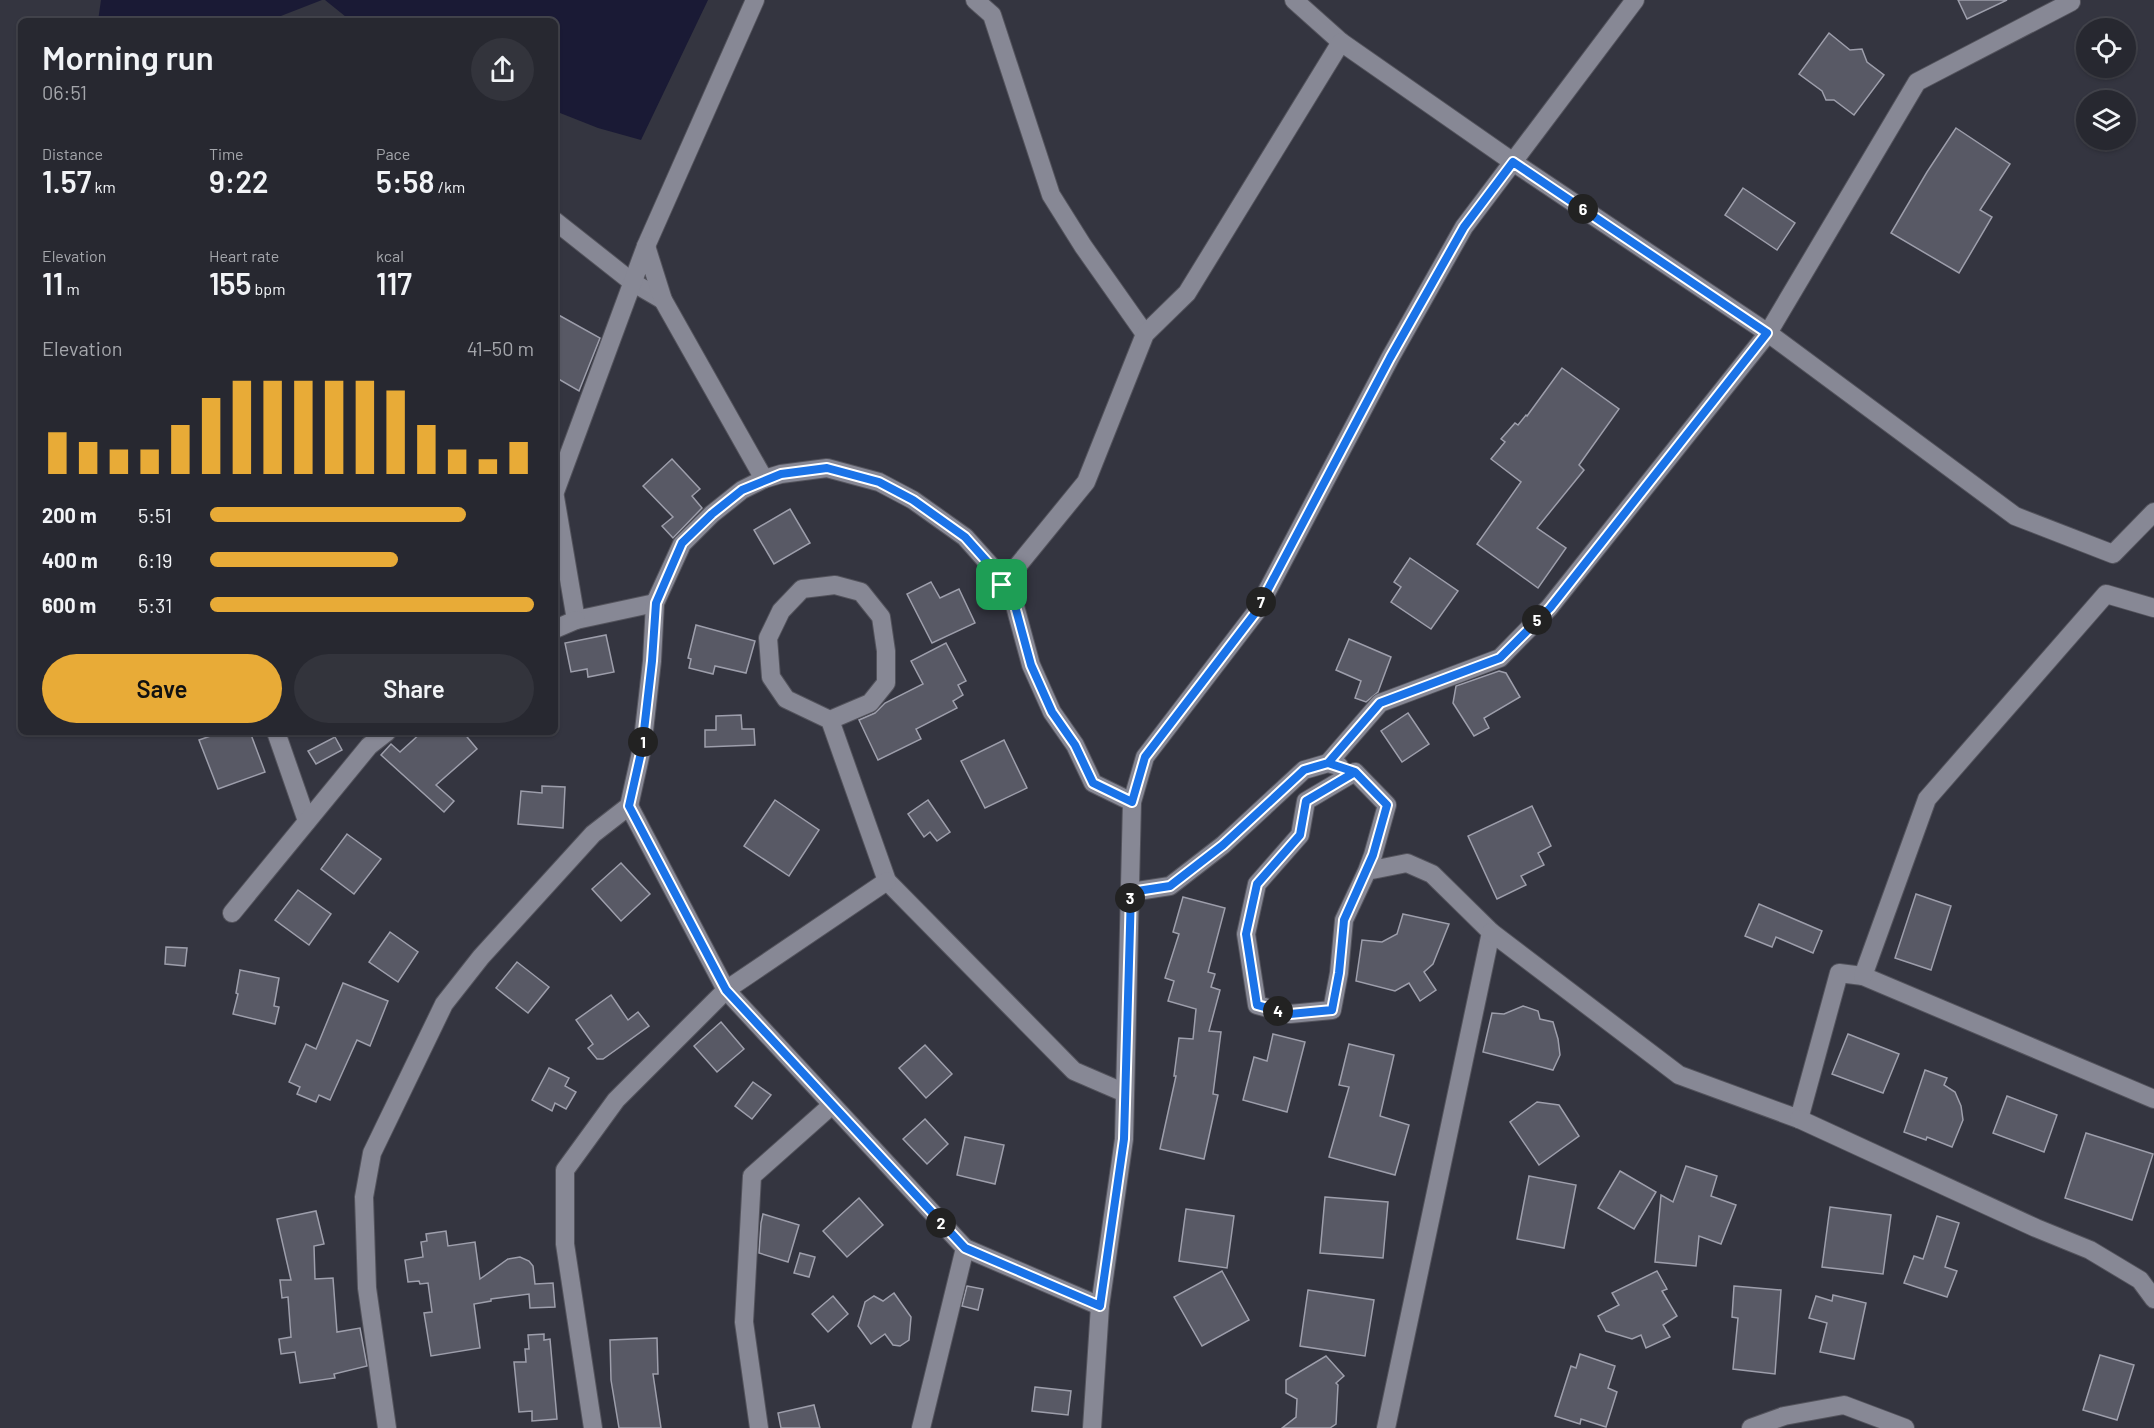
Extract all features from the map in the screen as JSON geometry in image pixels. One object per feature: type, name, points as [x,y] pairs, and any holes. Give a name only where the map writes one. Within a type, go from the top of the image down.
[{"type":"street","points":[[558,484],[646,246],[755,0]]},
{"type":"street","points":[[975,0],[992,15],[1051,195],[1083,246],[1145,334]]},
{"type":"street","points":[[1294,0],[1341,42],[1513,162],[1767,333],[2015,516],[2113,554],[2154,512]]},
{"type":"street","points":[[1092,1428],[1100,1306],[1124,1139],[1132,802],[1145,757],[1256,612],[1390,358],[1464,227],[1635,0]]},
{"type":"street","points":[[1131,892],[1170,886],[1223,845],[1304,770],[1328,763],[1380,703],[1500,658],[1550,608],[1767,333],[1917,82],[2071,2]]},
{"type":"street","points":[[1002,585],[1086,482],[1145,334],[1187,293],[1341,42]]},
{"type":"street","points":[[558,223],[632,282],[663,300]]},
{"type":"street","points":[[646,246],[663,300],[764,480]]},
{"type":"street","points":[[387,1428],[367,1288],[364,1197],[372,1153],[444,1004],[481,957],[593,834],[629,806],[642,748],[656,603],[682,543],[712,514],[742,490],[764,480],[781,474],[827,468],[879,482],[913,500],[965,537],[990,565],[1015,606],[1031,665],[1052,712],[1075,745],[1093,783],[1132,802]]},
{"type":"street","points":[[558,515],[576,620]]},
{"type":"street","points":[[830,720],[870,703],[886,683],[881,616],[861,592],[835,585],[802,589],[781,611],[768,638],[771,677],[786,699],[830,720],[887,881],[1074,1071],[1125,1093]]},
{"type":"street","points":[[1863,976],[1927,799],[2106,594],[2154,608]]},
{"type":"street","points":[[558,628],[576,620],[656,603]]},
{"type":"street","points":[[277,735],[307,821]]},
{"type":"street","points":[[232,913],[369,746],[383,735]]},
{"type":"street","points":[[1328,763],[1355,772],[1387,805],[1373,855],[1344,920],[1339,973],[1332,1010],[1290,1014],[1257,1005],[1246,934],[1257,884],[1300,835],[1306,801],[1355,772]]},
{"type":"street","points":[[629,806],[726,990],[965,1248],[1100,1306]]},
{"type":"street","points":[[1367,871],[1407,863],[1432,874],[1491,932],[1679,1075],[1798,1119],[2036,1228],[2090,1250],[2140,1280],[2154,1299]]},
{"type":"street","points":[[593,1428],[565,1244],[566,1170],[616,1100],[726,990],[887,881]]},
{"type":"street","points":[[1386,1428],[1491,932]]},
{"type":"street","points":[[1798,1119],[1839,973],[1863,976],[2154,1099]]},
{"type":"street","points":[[759,1428],[744,1322],[752,1176],[832,1105]]},
{"type":"street","points":[[921,1428],[965,1248]]},
{"type":"street","points":[[1751,1428],[1784,1416],[1844,1405],[1905,1428]]},
{"type":"shaded area","points":[[101,0],[322,0],[276,18],[98,18]]},
{"type":"shaded area","points":[[325,0],[708,0],[641,140],[598,128],[558,112],[558,18],[347,18]]},
{"type":"building","points":[[1958,0],[2007,0],[1967,19]]},
{"type":"building","points":[[1829,33],[1850,50],[1862,49],[1867,62],[1884,75],[1854,115],[1834,100],[1826,100],[1822,91],[1799,74]]},
{"type":"building","points":[[1956,128],[2010,164],[1980,210],[1992,217],[1959,273],[1891,233]]},
{"type":"building","points":[[1743,188],[1795,223],[1777,250],[1725,215]]},
{"type":"building","points":[[558,315],[600,338],[579,391],[558,379]]},
{"type":"building","points":[[1562,368],[1619,409],[1579,465],[1584,470],[1537,528],[1566,548],[1538,588],[1477,544],[1521,482],[1491,459],[1505,442],[1501,439],[1515,423],[1518,425],[1527,416]]},
{"type":"building","points":[[672,459],[700,489],[692,496],[702,508],[673,538],[662,526],[673,517],[643,486]]},
{"type":"building","points":[[790,509],[810,543],[774,564],[754,530]]},
{"type":"building","points":[[1410,558],[1458,591],[1431,629],[1391,602],[1401,587],[1394,582]]},
{"type":"building","points":[[931,582],[940,598],[959,589],[975,623],[932,643],[907,594]]},
{"type":"building","points":[[696,625],[755,641],[746,673],[715,666],[713,674],[689,668],[691,659],[688,658]]},
{"type":"building","points":[[606,635],[614,672],[588,677],[587,669],[571,672],[565,643]]},
{"type":"building","points":[[1349,639],[1391,657],[1378,692],[1366,702],[1355,698],[1361,681],[1336,670]]},
{"type":"building","points":[[946,643],[966,681],[958,685],[963,695],[953,701],[957,708],[916,729],[921,739],[878,760],[859,720],[875,713],[885,703],[923,684],[911,661]]},
{"type":"building","points":[[1499,671],[1506,673],[1520,697],[1484,718],[1489,728],[1474,736],[1453,703],[1456,686]]},
{"type":"building","points":[[1408,713],[1429,744],[1402,762],[1381,731]]},
{"type":"building","points":[[741,715],[742,729],[754,729],[755,745],[705,747],[705,730],[716,730],[716,716]]},
{"type":"building","points":[[213,735],[251,735],[265,772],[218,789],[199,740]]},
{"type":"building","points":[[419,735],[465,735],[477,749],[436,785],[454,801],[444,812],[381,755],[391,744],[400,752]]},
{"type":"building","points":[[335,737],[342,750],[316,764],[308,751]]},
{"type":"building","points":[[1004,740],[1027,788],[985,808],[961,761]]},
{"type":"building","points":[[542,786],[565,787],[563,828],[518,824],[521,791],[542,793]]},
{"type":"building","points":[[775,800],[819,830],[789,876],[744,846]]},
{"type":"building","points":[[928,800],[950,832],[937,841],[930,832],[924,837],[908,814]]},
{"type":"building","points":[[1532,806],[1551,846],[1538,853],[1544,865],[1521,876],[1526,885],[1497,899],[1468,836]]},
{"type":"building","points":[[347,834],[381,859],[354,894],[321,869]]},
{"type":"building","points":[[621,863],[650,894],[621,921],[592,889]]},
{"type":"building","points":[[298,890],[331,914],[309,945],[275,920]]},
{"type":"building","points":[[1916,894],[1951,906],[1931,970],[1895,958]]},
{"type":"building","points":[[1183,897],[1225,908],[1208,972],[1215,974],[1211,987],[1220,990],[1209,1031],[1221,1032],[1213,1094],[1218,1095],[1204,1159],[1160,1149],[1176,1076],[1174,1076],[1179,1038],[1193,1039],[1196,1009],[1168,1001],[1174,981],[1165,978],[1179,934],[1173,932]]},
{"type":"building","points":[[1759,904],[1822,931],[1813,953],[1776,937],[1772,947],[1745,936]]},
{"type":"building","points":[[1403,914],[1449,924],[1433,964],[1424,972],[1436,990],[1420,1001],[1409,983],[1395,991],[1356,981],[1362,940],[1382,942],[1397,934]]},
{"type":"building","points":[[390,932],[418,952],[398,982],[369,962]]},
{"type":"building","points":[[166,947],[187,948],[185,966],[165,964]]},
{"type":"building","points":[[517,962],[549,987],[528,1013],[496,988]]},
{"type":"building","points":[[240,970],[279,978],[274,1006],[279,1007],[275,1024],[233,1014]]},
{"type":"building","points":[[343,983],[388,1001],[370,1046],[357,1040],[330,1100],[319,1095],[316,1102],[297,1094],[300,1087],[289,1082],[306,1044],[316,1049]]},
{"type":"building","points":[[611,995],[628,1020],[638,1012],[649,1026],[603,1059],[597,1059],[588,1048],[593,1044],[576,1020]]},
{"type":"building","points":[[1523,1006],[1538,1011],[1540,1019],[1553,1022],[1560,1055],[1553,1070],[1483,1052],[1492,1013],[1504,1014]]},
{"type":"building","points":[[721,1022],[744,1049],[717,1072],[694,1046]]},
{"type":"building","points":[[1273,1034],[1305,1042],[1287,1112],[1243,1100],[1254,1057],[1267,1061]]},
{"type":"building","points":[[1848,1034],[1899,1054],[1883,1093],[1832,1074]]},
{"type":"building","points":[[1349,1044],[1394,1055],[1380,1116],[1409,1125],[1395,1175],[1329,1157],[1349,1087],[1339,1085]]},
{"type":"building","points":[[925,1045],[952,1074],[926,1098],[899,1068]]},
{"type":"building","points":[[549,1068],[569,1078],[565,1086],[576,1092],[566,1109],[555,1103],[552,1111],[532,1100]]},
{"type":"building","points":[[1925,1070],[1947,1078],[1944,1085],[1955,1092],[1961,1106],[1963,1120],[1952,1147],[1927,1137],[1926,1140],[1904,1132]]},
{"type":"building","points":[[753,1082],[771,1095],[752,1119],[735,1106]]},
{"type":"building","points":[[2007,1096],[2057,1115],[2044,1152],[1993,1133]]},
{"type":"building","points":[[1537,1102],[1559,1105],[1579,1136],[1539,1165],[1510,1122]]},
{"type":"building","points":[[925,1119],[948,1144],[927,1164],[903,1139]]},
{"type":"building","points":[[2086,1133],[2153,1154],[2132,1220],[2065,1198]]},
{"type":"building","points":[[965,1137],[1004,1145],[995,1184],[957,1175]]},
{"type":"building","points":[[1686,1166],[1717,1176],[1711,1196],[1736,1205],[1721,1244],[1699,1236],[1696,1266],[1655,1262],[1661,1195],[1673,1202]]},
{"type":"building","points":[[1620,1171],[1656,1192],[1634,1229],[1598,1208]]},
{"type":"building","points":[[1529,1176],[1576,1185],[1564,1248],[1517,1239]]},
{"type":"building","points":[[1325,1197],[1388,1202],[1383,1258],[1320,1253]]},
{"type":"building","points":[[859,1198],[883,1225],[847,1257],[823,1231]]},
{"type":"building","points":[[1830,1207],[1891,1215],[1883,1274],[1822,1267]]},
{"type":"building","points":[[1186,1209],[1234,1216],[1227,1268],[1179,1261]]},
{"type":"building","points":[[316,1211],[324,1244],[314,1246],[315,1279],[333,1278],[337,1332],[360,1328],[367,1366],[334,1374],[335,1378],[300,1383],[295,1352],[281,1354],[279,1339],[291,1337],[288,1297],[282,1298],[280,1280],[291,1280],[277,1219]]},
{"type":"building","points":[[763,1214],[799,1225],[788,1262],[759,1253]]},
{"type":"building","points":[[1937,1216],[1959,1223],[1945,1267],[1957,1271],[1947,1297],[1904,1283],[1914,1256],[1923,1259]]},
{"type":"building","points":[[446,1231],[448,1246],[475,1242],[480,1279],[508,1259],[520,1257],[529,1261],[533,1266],[535,1284],[553,1283],[555,1307],[530,1308],[529,1294],[491,1299],[491,1301],[474,1304],[480,1348],[431,1356],[424,1313],[432,1312],[428,1283],[408,1282],[405,1260],[423,1257],[421,1242],[427,1241],[426,1234]]},
{"type":"building","points":[[800,1253],[815,1257],[809,1277],[794,1273]]},
{"type":"building","points":[[1222,1271],[1249,1320],[1202,1346],[1174,1297]]},
{"type":"building","points":[[1657,1271],[1667,1289],[1662,1291],[1677,1316],[1663,1325],[1670,1337],[1646,1348],[1641,1335],[1632,1339],[1606,1331],[1598,1316],[1619,1305],[1612,1293]]},
{"type":"building","points":[[967,1286],[983,1289],[978,1310],[962,1306]]},
{"type":"building","points":[[1734,1286],[1781,1290],[1775,1374],[1733,1369],[1738,1318],[1732,1317]]},
{"type":"building","points":[[1308,1290],[1374,1300],[1365,1356],[1300,1346]]},
{"type":"building","points":[[894,1293],[911,1317],[909,1340],[900,1346],[893,1345],[885,1334],[871,1344],[858,1326],[865,1302],[874,1296],[883,1301]]},
{"type":"building","points":[[1833,1295],[1866,1303],[1854,1359],[1820,1352],[1827,1323],[1809,1318],[1816,1296],[1832,1301]]},
{"type":"building","points":[[833,1296],[848,1314],[828,1332],[812,1314]]},
{"type":"building","points":[[544,1334],[544,1340],[550,1339],[557,1419],[532,1421],[532,1411],[519,1412],[514,1362],[526,1362],[525,1349],[529,1349],[528,1335]]},
{"type":"building","points":[[657,1338],[658,1374],[653,1374],[661,1428],[619,1428],[611,1380],[610,1340]]},
{"type":"building","points":[[1580,1354],[1615,1366],[1608,1388],[1617,1392],[1606,1427],[1581,1419],[1580,1424],[1555,1416],[1571,1366],[1576,1368]]},
{"type":"building","points":[[2100,1355],[2134,1365],[2117,1420],[2083,1410]]},
{"type":"building","points":[[1326,1356],[1344,1376],[1336,1383],[1338,1385],[1336,1424],[1330,1428],[1282,1428],[1296,1417],[1297,1399],[1286,1393],[1286,1380]]},
{"type":"building","points":[[1035,1387],[1071,1391],[1068,1415],[1032,1411]]},
{"type":"building","points":[[814,1405],[820,1428],[781,1428],[778,1413]]},
{"type":"route","points":[[1002,585],[990,565],[965,537],[913,500],[879,482],[827,468],[781,474],[742,490],[712,514],[682,543],[656,603],[642,748],[629,806],[726,990],[965,1248],[1100,1306],[1124,1139],[1131,892],[1170,886],[1223,845],[1304,770],[1328,763],[1355,772],[1387,805],[1373,855],[1344,920],[1339,973],[1332,1010],[1290,1014],[1257,1005],[1246,934],[1257,884],[1300,835],[1306,801],[1355,772],[1328,763],[1380,703],[1500,658],[1550,608],[1767,333],[1513,162],[1464,227],[1390,358],[1256,612],[1145,757],[1132,802],[1093,783],[1075,745],[1052,712],[1031,665],[1015,606],[1002,585]]}]
